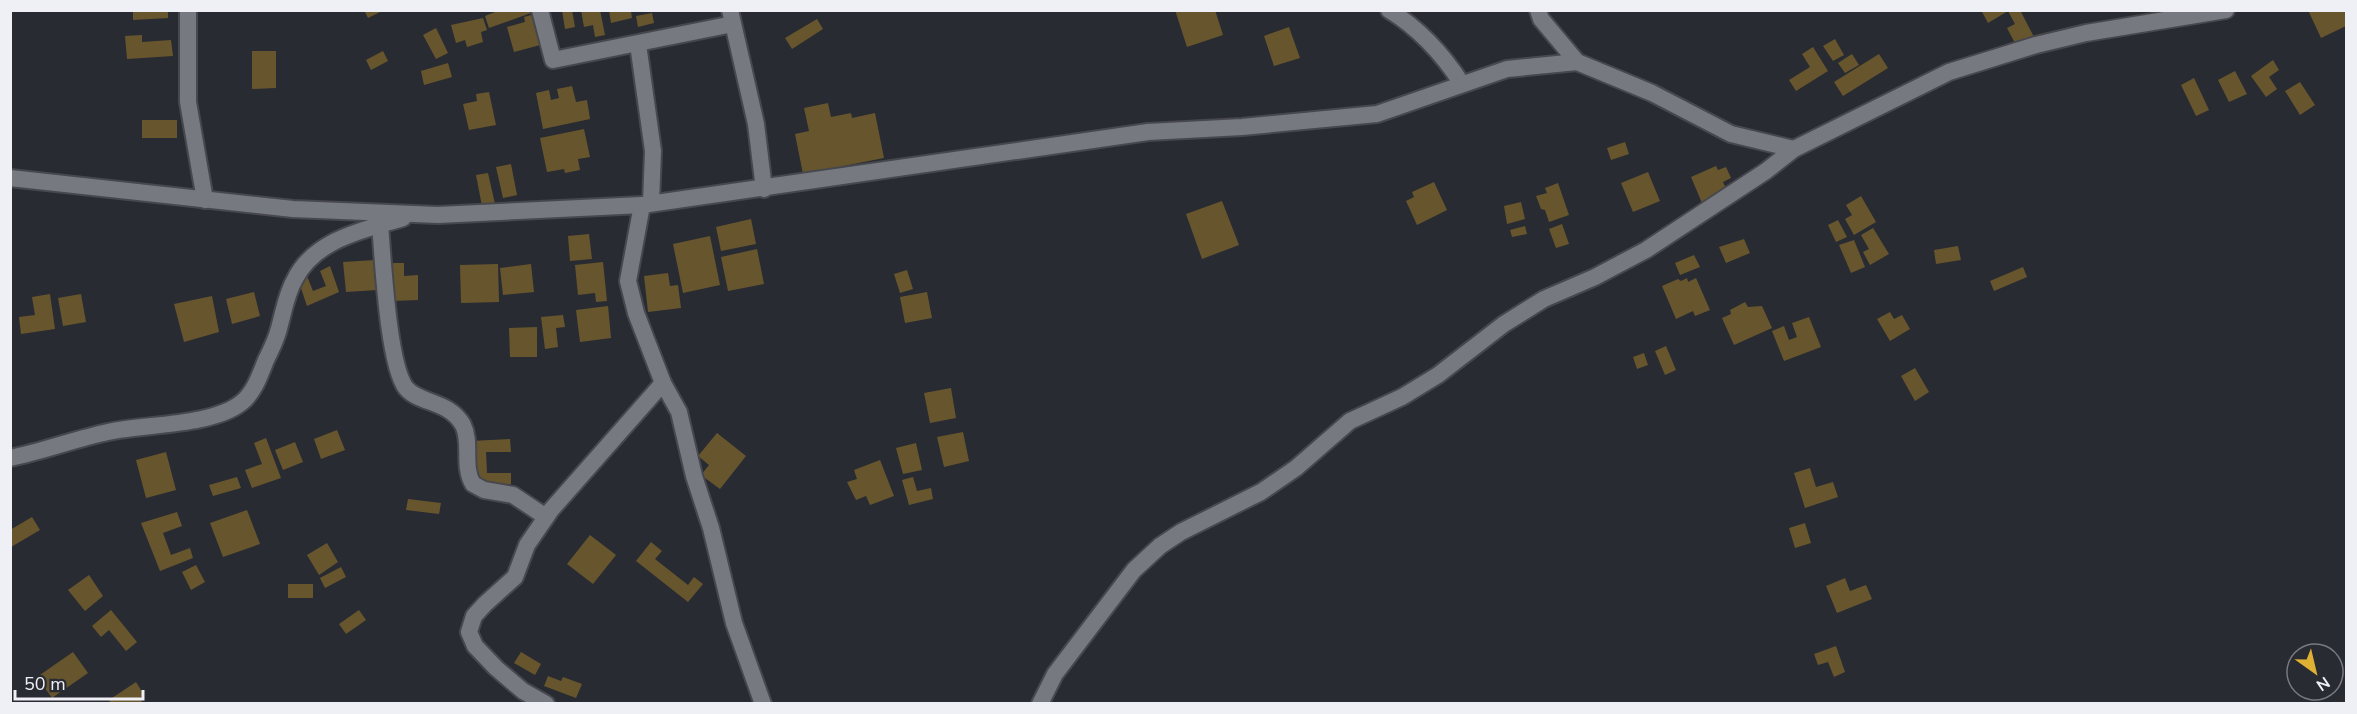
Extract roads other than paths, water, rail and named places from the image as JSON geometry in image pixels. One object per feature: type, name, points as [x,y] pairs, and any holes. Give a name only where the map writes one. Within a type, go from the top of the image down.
[{"type":"street","points":[[188,10],[188,102],[205,200]]},
{"type":"street","points":[[540,10],[553,60],[638,44],[731,17],[756,124],[764,189]]},
{"type":"street","points":[[1389,10],[1409,22],[1436,48],[1462,84]]},
{"type":"street","points":[[1538,10],[1541,19],[1576,62]]},
{"type":"street","points":[[1040,704],[1055,674],[1121,587],[1134,570],[1160,546],[1181,532],[1261,492],[1296,468],[1350,421],[1402,397],[1438,375],[1504,324],[1544,299],[1595,277],[1646,250],[1766,171],[1794,149],[1948,72],[2136,18],[2226,10]]},
{"type":"street","points":[[638,44],[653,151],[646,204],[628,281],[636,313],[663,383],[679,412],[734,623],[763,704]]},
{"type":"street","points":[[10,178],[293,209],[438,215],[646,204],[764,189],[1148,132],[1242,127],[1377,114],[1507,69],[1576,62],[1652,93],[1731,134],[1794,149]]},
{"type":"street","points":[[10,458],[42,452],[109,432],[207,417],[232,409],[241,403],[257,381],[277,336],[294,279],[306,262],[324,247],[353,233],[414,214]]},
{"type":"street","points":[[380,225],[393,350],[400,379],[411,393],[442,406],[452,412],[460,422],[465,433],[467,470],[473,484],[484,490],[513,495],[546,517]]},
{"type":"street","points":[[546,704],[523,691],[475,646],[470,632],[474,616],[515,577],[527,545],[546,517],[663,383]]}]
